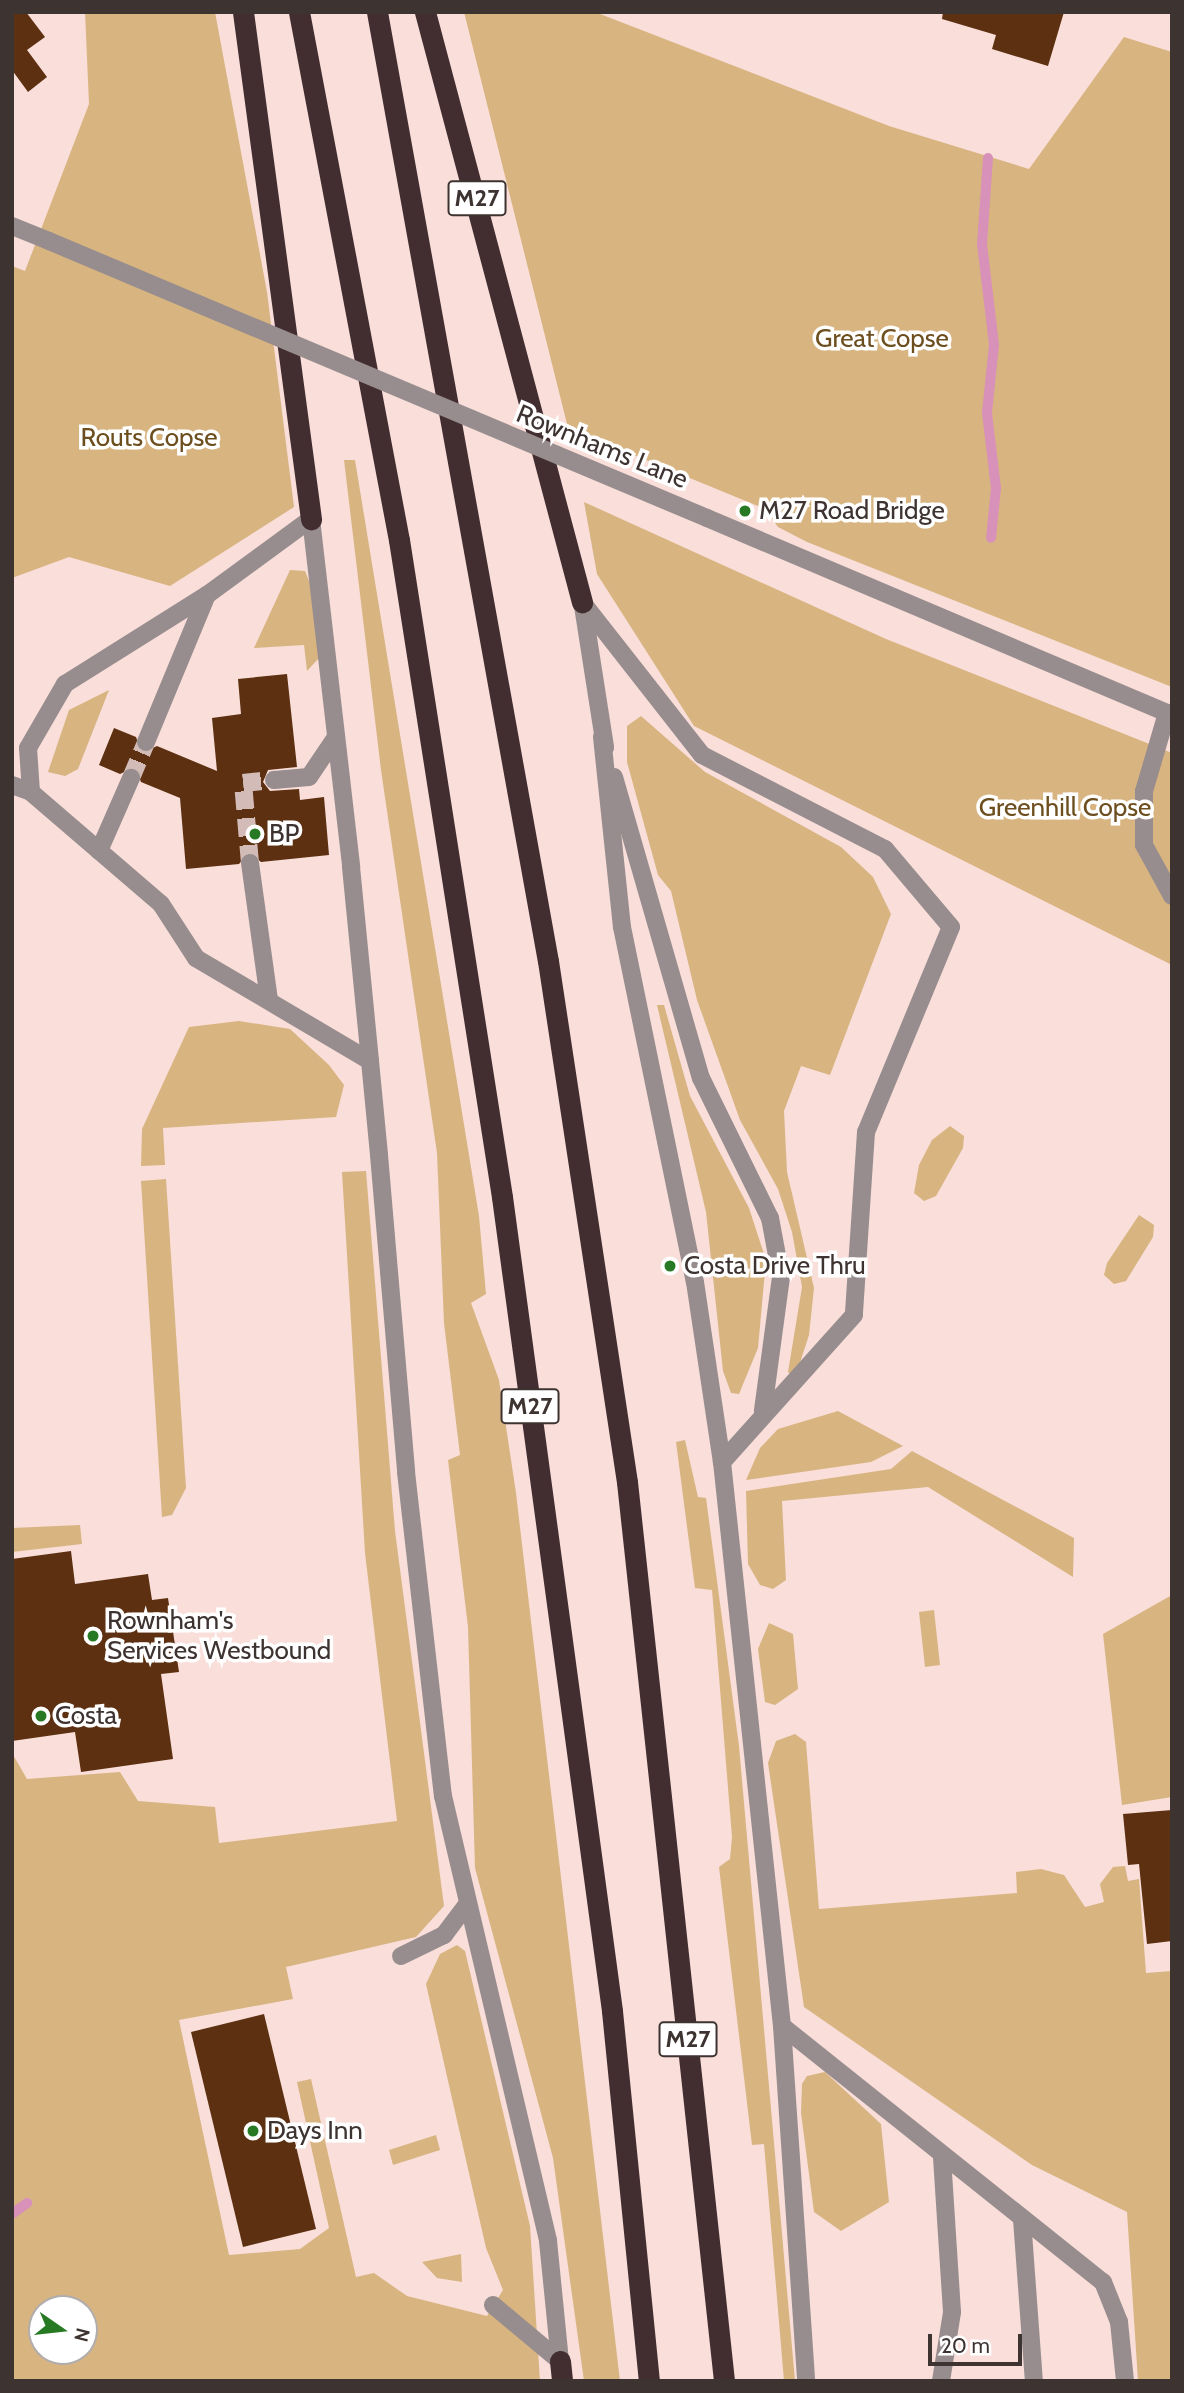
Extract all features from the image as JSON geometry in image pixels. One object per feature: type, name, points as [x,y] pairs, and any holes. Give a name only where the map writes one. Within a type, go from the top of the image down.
[{"type":"highway","points":[[243,12],[311,519]]},
{"type":"highway","name":"M27","points":[[299,12],[399,540],[502,1197],[612,2011],[649,2381]]},
{"type":"highway","name":"M27","points":[[377,12],[548,961],[626,1482],[724,2381]]},
{"type":"highway","name":"M27","points":[[425,12],[582,602]]},
{"type":"street","name":"Rownhams Lane","points":[[12,226],[1169,714]]},
{"type":"street","points":[[31,792],[29,748],[65,684],[207,595],[311,519],[370,1062],[419,1597],[443,1796],[548,2241],[561,2371]]},
{"type":"street","points":[[146,742],[207,595]]},
{"type":"street","points":[[582,602],[602,737],[622,927],[695,1282],[722,1462],[782,2026],[806,2381]]},
{"type":"street","points":[[582,602],[702,755],[885,849],[951,927],[866,1132],[854,1315],[786,1397],[763,1411],[722,1462]]},
{"type":"street","points":[[1169,714],[1144,792],[1144,845],[1172,896]]},
{"type":"street","points":[[274,780],[309,777],[336,737]]},
{"type":"street","points":[[602,737],[701,1079],[770,1218],[781,1277],[763,1411]]},
{"type":"street","points":[[99,851],[131,778]]},
{"type":"street","points":[[12,785],[31,792],[161,904],[196,958],[370,1062]]},
{"type":"street","points":[[250,863],[270,1000]]},
{"type":"street","points":[[401,1956],[444,1936],[467,1905]]},
{"type":"street","points":[[782,2026],[942,2158],[1103,2281],[1119,2322],[1125,2381]]},
{"type":"street","points":[[941,2381],[952,2312],[942,2158]]},
{"type":"street","points":[[1022,2219],[1034,2381]]},
{"type":"street","points":[[492,2305],[561,2371]]},
{"type":"green space","name":"Routs Copse","points":[[85,12],[215,12],[267,292],[294,507],[170,586],[69,557],[12,578],[12,266],[25,271],[89,104]]},
{"type":"green space","name":"Great Copse","points":[[464,12],[595,12],[889,126],[1029,169],[1124,37],[1172,52],[1172,687],[807,542],[778,527],[765,509],[568,428]]},
{"type":"green space","points":[[344,460],[355,460],[479,1216],[486,1294],[471,1303],[499,1380],[516,1493],[620,2381],[584,2381],[553,2158],[475,1868],[468,1627],[448,1460],[460,1455],[444,1323],[437,1153],[381,770]]},
{"type":"green space","name":"Greenhill Copse","points":[[584,502],[886,639],[1172,753],[1172,965],[694,726],[597,574]]},
{"type":"green space","points":[[290,570],[305,571],[311,586],[319,658],[307,671],[304,645],[254,648]]},
{"type":"green space","points":[[109,690],[78,769],[65,776],[48,772],[69,710]]},
{"type":"green space","points":[[641,716],[705,772],[841,847],[873,877],[891,914],[830,1075],[801,1066],[784,1111],[787,1172],[814,1288],[809,1335],[795,1378],[788,1372],[802,1287],[792,1232],[778,1189],[740,1120],[697,1000],[671,891],[658,875],[627,762],[627,726]]},
{"type":"green space","points":[[657,1005],[664,1005],[690,1096],[749,1208],[766,1260],[758,1348],[739,1394],[731,1393],[723,1371],[706,1212]]},
{"type":"green space","points":[[239,1021],[290,1029],[329,1065],[344,1085],[336,1117],[163,1128],[165,1165],[141,1166],[142,1129],[189,1027]]},
{"type":"green space","points":[[950,1126],[964,1136],[963,1148],[936,1196],[924,1201],[914,1193],[919,1165],[932,1140]]},
{"type":"green space","points":[[366,1171],[395,1531],[444,1906],[416,1937],[286,1967],[293,1999],[179,2020],[229,2255],[300,2249],[329,2228],[297,2082],[311,2079],[356,2277],[374,2273],[407,2296],[487,2316],[503,2290],[486,2248],[426,1984],[440,1954],[457,1945],[465,1951],[530,2226],[540,2381],[12,2381],[12,1753],[27,1779],[120,1772],[138,1801],[215,1807],[219,1843],[397,1821],[365,1553],[342,1172]]},
{"type":"green space","points":[[166,1179],[186,1488],[172,1515],[162,1517],[141,1181]]},
{"type":"green space","points":[[1139,1215],[1154,1225],[1153,1237],[1126,1281],[1114,1284],[1104,1275],[1107,1263]]},
{"type":"green space","points":[[838,1411],[903,1446],[871,1462],[746,1480],[760,1448],[778,1429]]},
{"type":"green space","points":[[685,1440],[698,1497],[706,1498],[739,1746],[795,2381],[784,2381],[764,2144],[752,2145],[719,1867],[730,1859],[732,1837],[712,1590],[695,1588],[676,1442]]},
{"type":"green space","points":[[912,1451],[1074,1538],[1073,1577],[928,1487],[782,1501],[786,1580],[773,1589],[760,1585],[748,1564],[746,1491],[891,1469]]},
{"type":"green space","points":[[80,1525],[82,1544],[12,1552],[12,1528]]},
{"type":"green space","points":[[1172,1595],[1172,1797],[1122,1805],[1103,1634]]},
{"type":"green space","points":[[934,1610],[940,1665],[925,1667],[919,1612]]},
{"type":"green space","points":[[769,1623],[793,1634],[798,1689],[775,1705],[765,1702],[758,1649]]},
{"type":"green space","points":[[795,1734],[806,1742],[819,1909],[1017,1893],[1016,1872],[1041,1869],[1064,1875],[1085,1907],[1104,1902],[1100,1884],[1113,1867],[1125,1866],[1128,1881],[1139,1879],[1146,1973],[1172,1971],[1172,2381],[1138,2381],[1127,2212],[1032,2165],[804,2007],[768,1763],[776,1741]]},
{"type":"green space","points":[[825,2072],[881,2124],[889,2202],[841,2231],[814,2212],[801,2113],[802,2084],[807,2076]]},
{"type":"green space","points":[[436,2135],[440,2150],[393,2165],[389,2150]]},
{"type":"green space","points":[[461,2254],[462,2282],[437,2278],[422,2262]]},
{"type":"building","points":[[12,12],[26,12],[45,37],[27,50],[47,77],[28,92],[12,70]]},
{"type":"building","points":[[943,12],[1064,12],[1048,66],[992,49],[996,35],[942,19]]},
{"type":"building","points":[[287,674],[297,767],[268,770],[263,782],[270,791],[299,789],[300,800],[324,797],[329,855],[261,862],[249,852],[239,864],[186,869],[180,798],[141,782],[135,767],[120,774],[99,765],[114,728],[136,737],[142,753],[157,746],[217,771],[212,718],[241,714],[238,679]]},
{"type":"building","name":"Rownham's Services Westbound","points":[[71,1551],[75,1584],[148,1574],[152,1600],[168,1598],[179,1672],[161,1674],[173,1759],[81,1772],[75,1732],[12,1741],[12,1559]]},
{"type":"building","points":[[1172,1810],[1172,1941],[1147,1944],[1139,1864],[1128,1865],[1123,1814]]},
{"type":"building","name":"Days Inn","points":[[264,2014],[316,2229],[243,2247],[191,2032]]},
{"type":"waterway","points":[[988,158],[982,244],[994,345],[987,413],[996,488],[991,538]]},
{"type":"waterway","points":[[12,2214],[27,2203]]},
{"type":"tunnel","points":[[131,778],[146,742]]},
{"type":"tunnel","points":[[250,863],[243,783],[274,780]]},
{"type":"place","name":"M27 Road Bridge","points":[[745,511]]},
{"type":"place","name":"BP","points":[[255,834]]},
{"type":"place","name":"Costa Drive Thru","points":[[670,1266]]},
{"type":"place","name":"Rownham's Services Westbound","points":[[93,1636]]},
{"type":"place","name":"Costa","points":[[41,1716]]},
{"type":"place","name":"Days Inn","points":[[253,2131]]}]
